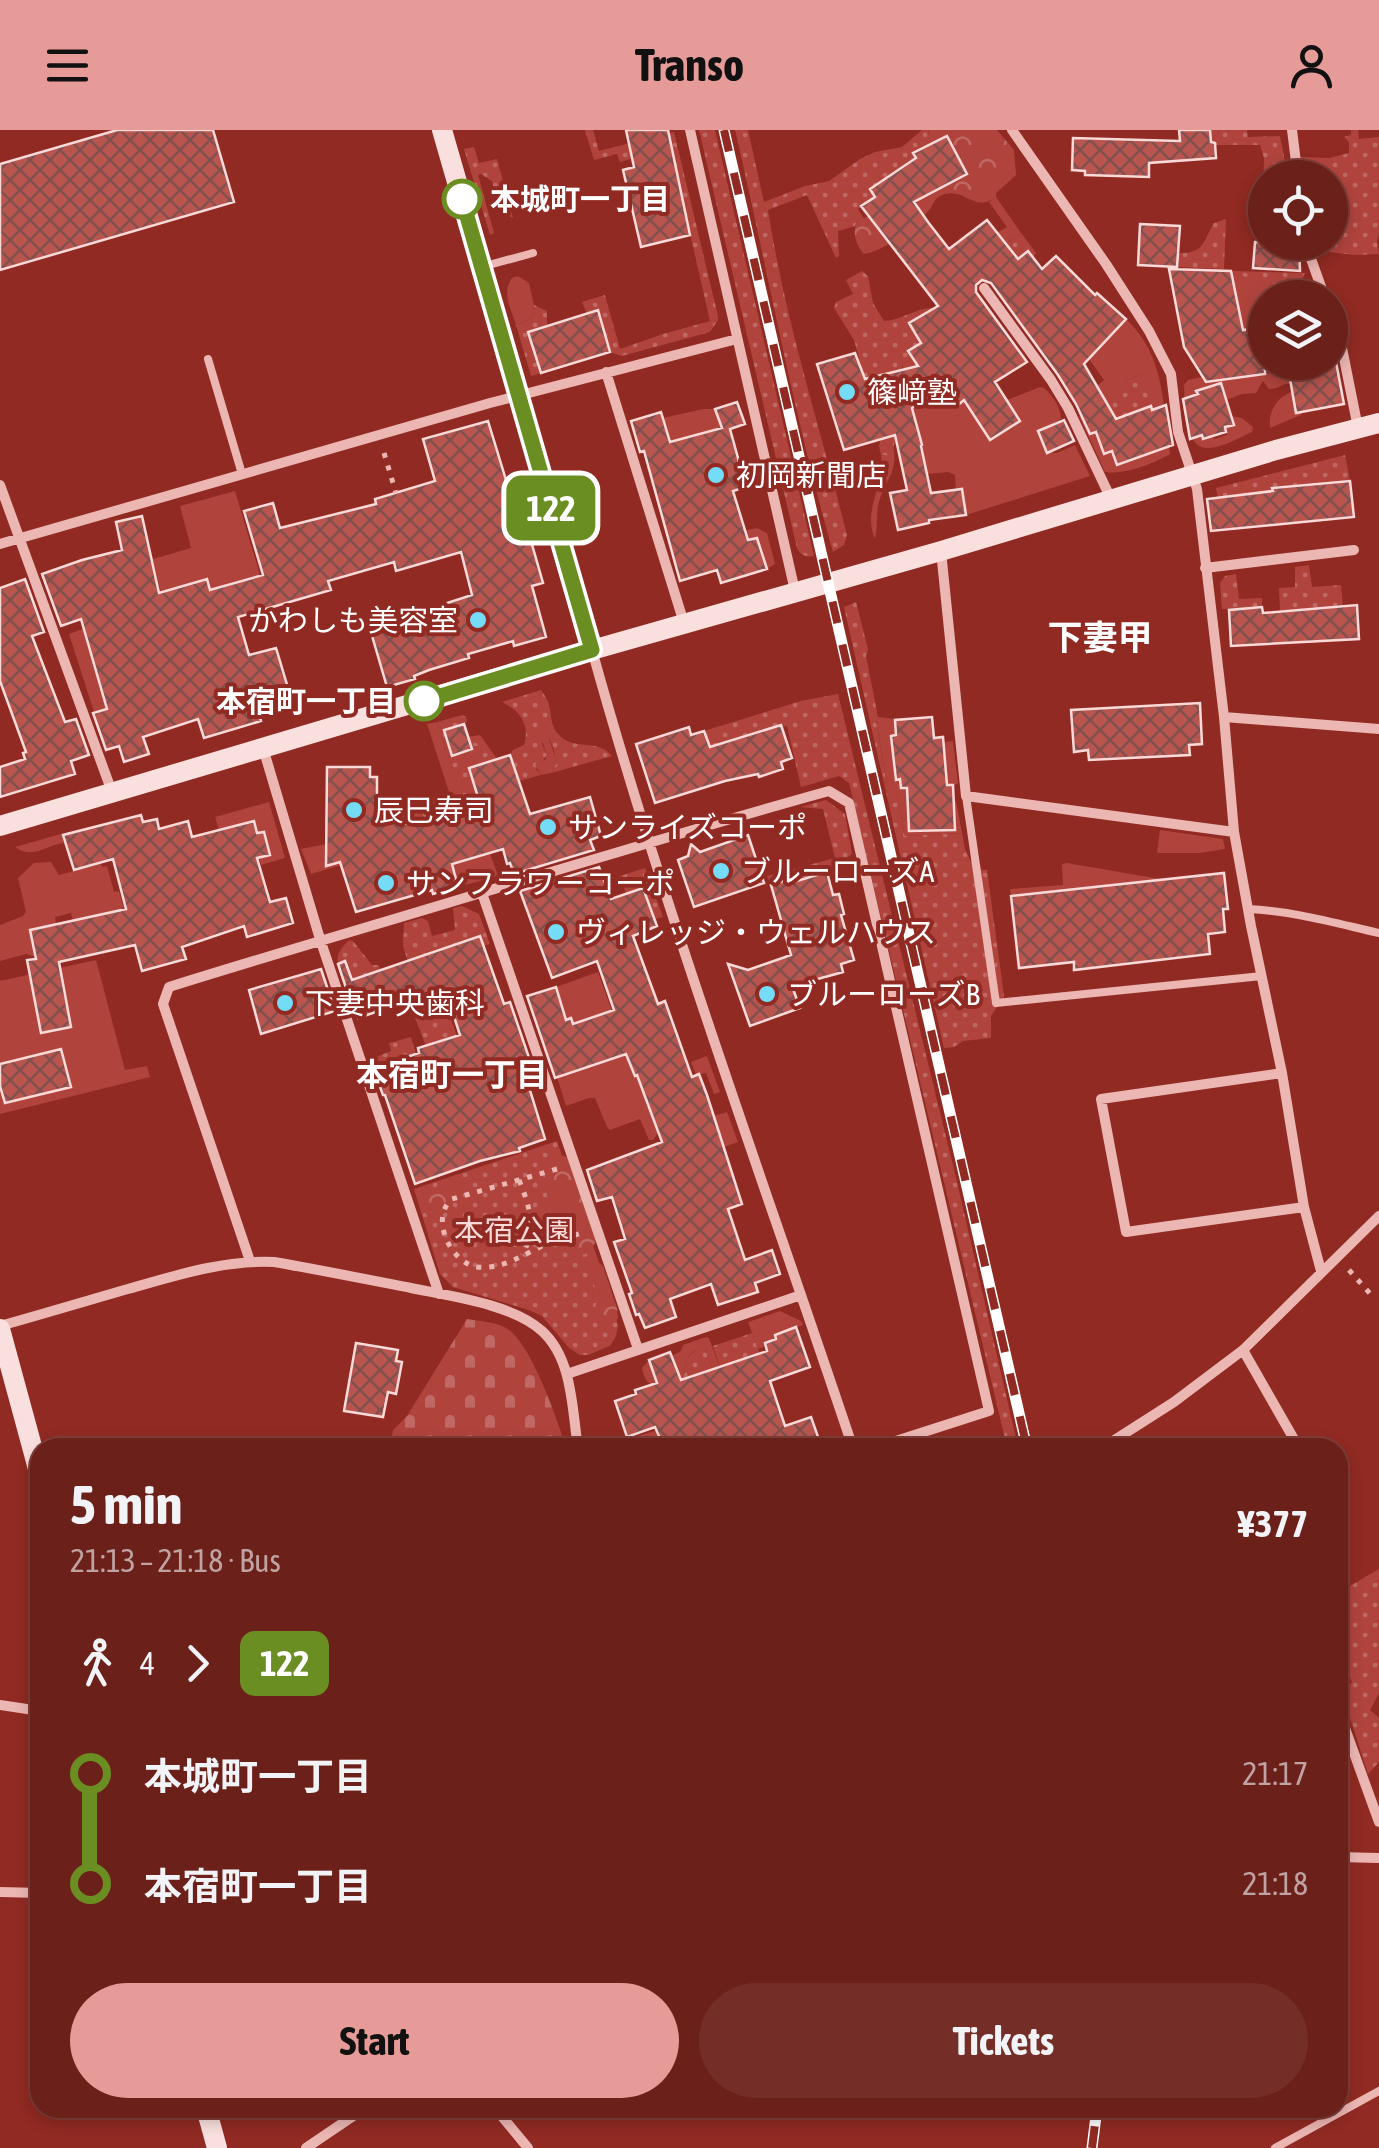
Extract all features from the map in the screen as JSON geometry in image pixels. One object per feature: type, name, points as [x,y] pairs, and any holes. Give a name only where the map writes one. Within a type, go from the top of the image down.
[{"type":"street","points":[[442,130],[648,842],[849,1438]]},
{"type":"street","points":[[690,130],[795,592]]},
{"type":"street","points":[[1012,130],[1106,264],[1171,374],[1178,432],[1194,475],[1234,832],[1304,1207],[1321,1271]]},
{"type":"street","points":[[1292,130],[1296,160]]},
{"type":"street","points":[[984,288],[1068,408],[1111,499]]},
{"type":"street","points":[[0,544],[518,396],[738,338]]},
{"type":"street","points":[[0,826],[1369,425],[1348,360]]},
{"type":"street","points":[[606,372],[684,624]]},
{"type":"street","points":[[0,484],[113,792]]},
{"type":"street","points":[[941,550],[966,796],[1234,832]]},
{"type":"street","points":[[1205,568],[1354,550]]},
{"type":"street","points":[[1224,717],[1379,729]]},
{"type":"street","points":[[263,748],[320,939],[439,1294]]},
{"type":"street","points":[[250,1261],[162,1004],[170,987],[320,939],[829,791],[848,803],[989,1411],[905,1438]]},
{"type":"street","points":[[482,893],[638,1349]]},
{"type":"street","points":[[1282,1073],[1101,1099],[1126,1232],[1304,1207]]},
{"type":"street","points":[[1118,1438],[1243,1350],[1379,1216]]},
{"type":"street","points":[[30,1439],[0,1327],[174,1276],[250,1261],[274,1262],[439,1294],[516,1314],[543,1332],[558,1353],[567,1374],[577,1438]]},
{"type":"street","points":[[567,1374],[801,1295]]},
{"type":"street","points":[[1243,1350],[1293,1438]]},
{"type":"street","points":[[0,1705],[30,1710]]},
{"type":"street","points":[[1348,1737],[1379,1822]]},
{"type":"street","points":[[1348,1857],[1379,1858]]},
{"type":"street","points":[[0,1892],[30,1892]]},
{"type":"street","points":[[209,2118],[217,2148]]},
{"type":"street","points":[[306,2148],[350,2118]]},
{"type":"street","points":[[502,2118],[528,2148]]},
{"type":"lane","points":[[482,268],[533,252]]},
{"type":"lane","points":[[208,359],[242,474]]},
{"type":"lane","points":[[966,796],[996,1003],[1262,976]]},
{"type":"lane","points":[[1248,909],[1328,920],[1379,933]]},
{"type":"lane","points":[[1348,2108],[1379,2091]]},
{"type":"lane","points":[[1275,2148],[1330,2118]]},
{"type":"path","points":[[378,436],[396,493]]},
{"type":"path","points":[[575,1164],[452,1199],[442,1209],[444,1236],[466,1263],[490,1267],[597,1228]]},
{"type":"path","points":[[518,1179],[532,1219],[532,1231],[520,1258]]},
{"type":"path","points":[[1338,1256],[1373,1297]]},
{"type":"green space","points":[[585,130],[593,130],[599,151],[674,132],[718,316],[710,332],[622,356],[610,352],[598,311],[587,314],[582,302],[605,295],[620,349],[710,321],[673,159],[634,158],[620,162],[617,154],[594,160]]},
{"type":"green space","points":[[699,130],[715,130],[814,556],[804,555],[797,548]]},
{"type":"green space","points":[[735,130],[748,130],[764,202],[829,181],[860,159],[902,147],[922,130],[930,130],[929,145],[904,165],[917,189],[908,195],[893,173],[870,188],[875,197],[858,209],[864,219],[838,231],[836,258],[807,195],[768,210],[793,333],[847,535],[844,545],[833,552],[793,395]]},
{"type":"green space","points":[[930,130],[997,130],[1014,150],[1016,175],[996,197],[982,203],[953,193],[942,195],[908,230],[880,249],[864,254],[856,239],[857,221],[967,174],[947,136],[929,145],[926,140]]},
{"type":"green space","points":[[1210,130],[1247,130],[1248,137],[1280,136],[1285,160],[1264,160],[1260,145],[1211,145]]},
{"type":"green space","points":[[1351,130],[1358,130],[1359,139],[1379,137],[1379,254],[1348,254],[1348,160],[1300,157],[1329,158],[1349,153],[1349,142],[1344,137],[1351,135]]},
{"type":"green space","points":[[474,147],[479,163],[497,159],[513,218],[501,208],[492,181],[478,175],[494,233],[490,235],[464,149]]},
{"type":"green space","points":[[996,197],[1021,233],[1005,244],[995,237],[1007,227],[989,202]]},
{"type":"green space","points":[[1226,219],[1224,269],[1177,267],[1178,253],[1198,249],[1214,223]]},
{"type":"green space","points":[[1021,233],[1036,253],[1033,257],[1028,252],[991,279],[1005,244]]},
{"type":"green space","points":[[862,271],[868,276],[873,303],[884,321],[925,309],[935,312],[909,323],[924,350],[917,345],[909,350],[913,358],[902,364],[902,370],[889,374],[898,434],[890,456],[881,455],[881,438],[854,340],[834,308],[836,302],[853,294],[846,280]]},
{"type":"green space","points":[[1231,271],[1305,273],[1302,280],[1253,280]]},
{"type":"green space","points":[[1232,274],[1253,280],[1248,280],[1248,329],[1243,330]]},
{"type":"green space","points":[[518,276],[529,283],[534,305],[532,318],[516,325],[507,289],[512,278]]},
{"type":"green space","points":[[534,305],[547,311],[547,326],[528,332],[541,373],[531,376],[516,325],[532,318]]},
{"type":"green space","points":[[1126,319],[1139,333],[1160,382],[1170,454],[1138,468],[1105,472],[1079,416],[1103,397],[1097,386],[1104,380],[1089,359]],"holes":[[[1140,375],[1148,384],[1146,393],[1154,402],[1151,406],[1166,447],[1104,454],[1095,431],[1101,402],[1114,398],[1126,381]]]},
{"type":"green space","points":[[922,353],[957,404],[973,395],[1014,412],[1007,400],[1044,388],[1056,402],[1061,419],[1038,432],[1047,452],[1057,453],[1075,445],[1090,476],[966,515],[962,490],[956,490],[955,475],[927,474],[902,364]]},
{"type":"green space","points":[[1248,366],[1248,380],[1300,380],[1299,388],[1286,384],[1269,389],[1263,381],[1256,393],[1226,400],[1207,387],[1197,391],[1198,395],[1191,397],[1203,438],[1227,435],[1225,427],[1231,416],[1242,418],[1253,427],[1252,432],[1223,445],[1206,448],[1193,440],[1187,422],[1184,385],[1188,380]]},
{"type":"green space","points":[[1140,375],[1149,384],[1154,403],[1104,423],[1101,402],[1122,389],[1126,381]]},
{"type":"green space","points":[[1293,391],[1296,413],[1302,412],[1301,415],[1270,428],[1275,405]]},
{"type":"green space","points":[[715,409],[722,427],[670,444],[663,418]]},
{"type":"green space","points":[[893,445],[894,463],[878,506],[875,539],[871,518],[881,455],[890,456]]},
{"type":"green space","points":[[1345,455],[1350,481],[1273,488],[1274,500],[1257,493],[1218,498],[1216,488]]},
{"type":"green space","points":[[235,491],[260,575],[210,590],[206,579],[161,592],[153,559],[191,548],[180,506]]},
{"type":"green space","points":[[757,528],[767,533],[775,564],[767,569],[757,538],[733,545],[729,534]]},
{"type":"green space","points":[[1309,565],[1312,587],[1341,585],[1343,606],[1280,611],[1279,588],[1295,587],[1295,567]]},
{"type":"green space","points":[[1236,574],[1239,599],[1262,598],[1262,607],[1222,609],[1220,583],[1225,576]]},
{"type":"green space","points":[[856,602],[868,649],[887,785],[896,788],[905,836],[962,833],[971,862],[987,870],[1004,996],[991,1016],[991,1038],[944,1048],[844,607]]},
{"type":"green space","points":[[97,619],[109,628],[85,634],[101,676],[129,701],[94,712],[69,634],[83,629],[81,624]]},
{"type":"green space","points":[[541,690],[560,736],[573,743],[600,747],[612,756],[551,773],[555,757],[546,730],[542,744],[547,755],[536,769],[541,775],[461,797],[437,722],[466,717],[467,722],[444,731],[447,740],[480,735],[497,759],[505,782],[518,779],[510,755],[524,745],[525,725],[519,714],[502,702]]},
{"type":"green space","points":[[838,694],[1016,1438],[1005,1438],[849,783],[839,776],[801,787],[787,726],[701,750],[709,745],[704,731],[801,701]]},
{"type":"green space","points":[[878,717],[895,719],[895,779],[900,779],[902,788],[943,801],[956,801],[962,833],[905,836],[896,789],[887,785]]},
{"type":"green space","points":[[437,722],[461,796],[476,793],[476,804],[466,805],[460,800],[422,812],[420,826],[401,823],[403,806],[449,792],[427,724]]},
{"type":"green space","points":[[541,728],[546,729],[557,763],[551,773],[541,775],[535,765],[547,755]]},
{"type":"green space","points":[[953,741],[958,784],[919,787],[943,742]]},
{"type":"green space","points":[[469,745],[481,747],[480,766],[473,768],[468,761],[452,761],[451,756],[470,750]]},
{"type":"green space","points":[[460,800],[466,805],[476,804],[476,809],[420,826],[422,812]]},
{"type":"green space","points":[[826,800],[845,814],[852,854],[802,898],[796,878],[771,885],[767,876],[835,858],[823,809],[800,807]]},
{"type":"green space","points":[[269,802],[285,858],[261,865],[259,858],[270,854],[264,832],[257,833],[253,821],[219,830],[215,817]]},
{"type":"green space","points":[[1160,830],[1223,839],[1225,849],[1157,853]]},
{"type":"green space","points":[[61,834],[64,843],[39,851],[15,847]]},
{"type":"green space","points":[[326,844],[382,853],[311,874],[301,849]]},
{"type":"green space","points":[[490,853],[498,876],[458,887],[452,864]]},
{"type":"green space","points":[[51,862],[59,875],[101,864],[107,866],[125,913],[73,920],[71,913],[55,917],[56,924],[30,930],[36,957],[26,954],[0,961],[0,925],[26,912],[18,878],[34,863]]},
{"type":"green space","points":[[1062,864],[1166,880],[1011,896],[1010,889],[1063,885]]},
{"type":"green space","points":[[645,868],[663,917],[655,919],[643,888],[626,894],[620,876]]},
{"type":"green space","points":[[462,906],[479,914],[490,944],[484,946],[480,936],[408,962],[403,946],[404,923],[422,918],[428,921],[432,936],[455,930],[453,908]]},
{"type":"green space","points":[[349,940],[372,965],[379,965],[380,971],[344,983],[338,960]]},
{"type":"green space","points":[[96,960],[125,1070],[147,1066],[150,1077],[0,1114],[0,981]]},
{"type":"green space","points":[[598,972],[612,1011],[573,1024],[570,1018],[540,1028],[561,1003],[556,987]]},
{"type":"green space","points":[[480,980],[487,998],[448,1011],[457,1036],[426,1046],[409,1003]]},
{"type":"green space","points":[[411,1037],[416,1054],[379,1067],[376,1057],[391,1051],[389,1043]]},
{"type":"green space","points":[[627,1054],[635,1076],[645,1072],[660,1130],[653,1140],[649,1140],[640,1119],[610,1130],[595,1098],[566,1106],[557,1077]]},
{"type":"green space","points":[[707,1056],[720,1092],[714,1094],[706,1073],[696,1075],[691,1062]]},
{"type":"green space","points":[[727,1112],[738,1142],[724,1147],[710,1117]]},
{"type":"green space","name":"本宿公園","points":[[557,1141],[618,1326],[610,1346],[588,1355],[569,1348],[542,1316],[453,1287],[440,1274],[414,1189]]},
{"type":"green space","points":[[552,1158],[571,1159],[596,1242],[586,1254],[580,1255],[554,1231],[550,1220],[544,1168]]},
{"type":"green space","points":[[460,1177],[470,1181],[468,1192],[451,1195],[430,1218],[422,1206],[422,1192],[432,1192],[441,1182],[453,1183]]},
{"type":"green space","points":[[590,1256],[603,1266],[617,1308],[618,1319],[612,1322],[601,1320],[594,1311],[596,1290],[581,1262],[583,1257]]},
{"type":"green space","points":[[780,1311],[803,1325],[775,1335],[776,1339],[758,1349],[748,1322]]},
{"type":"green space","points":[[467,1319],[497,1324],[515,1335],[542,1382],[563,1438],[392,1436]]},
{"type":"green space","points":[[752,1333],[760,1354],[720,1368],[713,1346]]},
{"type":"green space","points":[[706,1337],[720,1368],[713,1370],[705,1349],[688,1358],[684,1379],[658,1386],[644,1377],[642,1368],[649,1360],[656,1378],[677,1371],[672,1356],[683,1345]]},
{"type":"green space","points":[[705,1349],[713,1370],[684,1379],[687,1361]]},
{"type":"green space","points":[[655,1431],[658,1438],[630,1438]]},
{"type":"green space","points":[[1379,1569],[1379,1693],[1370,1710],[1379,1718],[1379,1762],[1368,1774],[1348,1712],[1348,1686],[1352,1682],[1348,1673],[1348,1587]]},
{"type":"building","points":[[117,130],[213,130],[234,202],[0,270],[0,164]]},
{"type":"building","points":[[626,130],[668,130],[690,235],[641,247],[623,170],[634,167]]},
{"type":"building","points":[[1179,130],[1210,130],[1216,158],[1149,163],[1149,177],[1085,175],[1085,171],[1072,170],[1073,138],[1180,141]]},
{"type":"building","points":[[947,136],[967,174],[914,202],[928,222],[949,249],[987,220],[1018,259],[1028,251],[1042,269],[1056,256],[1126,319],[1084,364],[1116,419],[1151,406],[1152,410],[1166,405],[1173,445],[1117,465],[1112,451],[1104,454],[1096,432],[1090,434],[1058,375],[991,283],[982,280],[976,285],[976,292],[1027,362],[995,382],[1020,421],[990,440],[964,400],[958,405],[947,386],[912,408],[931,493],[962,489],[966,515],[929,520],[898,530],[890,493],[907,490],[895,435],[844,450],[817,364],[855,353],[865,379],[918,366],[908,351],[921,343],[909,323],[938,306],[861,206],[875,197],[870,189],[916,158],[913,153]]},
{"type":"building","points":[[1140,224],[1180,226],[1177,267],[1138,265]]},
{"type":"building","points":[[1254,260],[1300,260],[1300,271],[1253,268]]},
{"type":"building","points":[[1169,269],[1231,271],[1243,330],[1248,329],[1248,376],[1206,382],[1184,347]]},
{"type":"building","points":[[598,310],[610,352],[541,373],[528,332]]},
{"type":"building","points":[[1290,380],[1339,380],[1344,404],[1296,413]]},
{"type":"building","points":[[1221,383],[1234,425],[1225,427],[1226,432],[1190,439],[1183,399]]},
{"type":"building","points":[[737,402],[745,424],[730,429],[746,487],[733,491],[748,540],[757,538],[767,569],[721,583],[717,570],[680,581],[644,451],[640,452],[631,421],[661,412],[670,442],[722,428],[715,409]]},
{"type":"building","points":[[1064,420],[1074,441],[1047,453],[1038,431]]},
{"type":"building","points":[[488,421],[506,480],[513,478],[543,583],[532,586],[546,637],[514,646],[513,641],[468,654],[469,658],[387,687],[368,622],[396,614],[398,619],[472,595],[461,552],[396,571],[394,562],[328,581],[331,590],[238,617],[249,655],[276,648],[288,688],[254,698],[261,721],[204,738],[198,719],[143,737],[149,754],[124,762],[119,746],[106,750],[93,713],[107,709],[81,619],[61,626],[42,574],[122,550],[116,522],[142,516],[159,593],[207,579],[210,590],[263,575],[244,511],[273,503],[280,528],[376,504],[375,499],[435,481],[423,439]]},
{"type":"building","points":[[1350,481],[1354,517],[1211,531],[1207,499]]},
{"type":"building","points":[[25,579],[44,632],[32,636],[65,722],[76,719],[89,755],[71,761],[75,774],[0,797],[0,767],[25,759],[26,752],[0,681],[0,588]]},
{"type":"building","points":[[1357,605],[1359,639],[1231,646],[1229,610],[1262,607],[1263,613]]},
{"type":"building","points":[[1200,703],[1202,744],[1189,745],[1190,755],[1089,760],[1088,750],[1074,752],[1071,710]]},
{"type":"building","points":[[932,717],[934,738],[943,737],[947,785],[953,785],[955,830],[909,831],[907,788],[901,788],[900,779],[896,780],[891,736],[896,735],[895,720]]},
{"type":"building","points":[[464,724],[472,749],[452,756],[444,730]]},
{"type":"building","points":[[781,725],[792,758],[781,762],[783,769],[725,781],[655,803],[636,744],[689,727],[691,735],[704,731],[710,747]]},
{"type":"building","points":[[510,755],[530,814],[590,797],[601,836],[590,840],[594,850],[514,874],[503,849],[452,864],[458,887],[433,894],[432,890],[356,912],[340,862],[326,866],[327,767],[370,767],[370,777],[377,777],[377,811],[382,811],[382,822],[425,825],[481,807],[469,768]]},
{"type":"building","points":[[141,815],[143,822],[157,819],[159,829],[188,821],[192,837],[254,821],[257,833],[264,832],[270,855],[257,858],[270,902],[286,898],[293,923],[247,937],[244,926],[182,947],[186,959],[142,971],[135,945],[59,962],[71,1027],[41,1033],[27,960],[36,959],[30,930],[126,909],[113,859],[74,870],[63,835]]},
{"type":"building","name":"ブルーローズA","points":[[748,835],[764,883],[694,907],[678,860],[688,856],[691,844],[700,852]]},
{"type":"building","points":[[599,867],[611,899],[643,888],[657,926],[633,936],[658,1004],[665,1001],[692,1077],[699,1074],[707,1095],[742,1204],[728,1209],[745,1260],[772,1250],[780,1274],[755,1283],[758,1292],[718,1305],[711,1284],[670,1299],[676,1317],[645,1328],[639,1314],[636,1315],[614,1242],[625,1239],[612,1197],[597,1201],[587,1170],[662,1142],[626,1054],[555,1078],[527,996],[556,987],[566,1020],[571,1018],[573,1024],[614,1010],[597,961],[552,978],[520,891]]},
{"type":"building","points":[[827,872],[833,895],[839,894],[854,960],[841,964],[843,972],[792,986],[800,1008],[750,1026],[728,964],[748,970],[791,955],[771,885]]},
{"type":"building","points":[[1224,873],[1228,909],[1223,909],[1225,932],[1208,934],[1210,954],[1074,970],[1074,962],[1019,968],[1011,896]]},
{"type":"building","points":[[480,936],[504,1004],[510,1002],[538,1084],[529,1087],[545,1139],[519,1148],[520,1151],[415,1184],[373,1068],[460,1035],[445,989],[358,1018],[338,964],[345,961],[352,980]]},
{"type":"building","name":"下妻中央歯科","points":[[321,969],[335,1011],[261,1034],[249,990]]},
{"type":"building","points":[[61,1049],[71,1087],[5,1103],[0,1064]]},
{"type":"building","points":[[796,1327],[810,1367],[770,1381],[785,1426],[811,1417],[818,1438],[660,1438],[655,1427],[627,1437],[615,1401],[657,1383],[649,1360],[670,1352],[681,1380],[767,1351],[765,1343],[776,1339],[775,1335]]},
{"type":"building","points":[[356,1343],[398,1350],[396,1361],[402,1362],[396,1394],[388,1392],[383,1417],[344,1411]]},
{"type":"railway","points":[[724,130],[1025,1438]]},
{"type":"railway","points":[[1092,2148],[1096,2118]]},
{"type":"bus line","name":"122","points":[[424,701],[592,650],[462,199]]},
{"type":"place","name":"本城町一丁目","points":[[462,199]]},
{"type":"place","name":"篠﨑塾","points":[[847,392]]},
{"type":"place","name":"初岡新聞店","points":[[716,475]]},
{"type":"place","name":"かわしも美容室","points":[[478,620]]},
{"type":"place","name":"本宿町一丁目","points":[[424,701]]},
{"type":"place","name":"辰巳寿司","points":[[354,810]]},
{"type":"place","name":"サンライズコーポ","points":[[548,827]]},
{"type":"place","name":"ブルーローズA","points":[[721,871]]},
{"type":"place","name":"サンフラワーコーポ","points":[[386,883]]},
{"type":"place","name":"ヴィレッジ・ウェルハウス","points":[[556,932]]},
{"type":"place","name":"ブルーローズB","points":[[767,994]]},
{"type":"place","name":"下妻中央歯科","points":[[285,1003]]},
{"type":"district","name":"下妻甲","points":[[1100,637]]},
{"type":"district","name":"本宿町一丁目","points":[[452,1074]]}]
